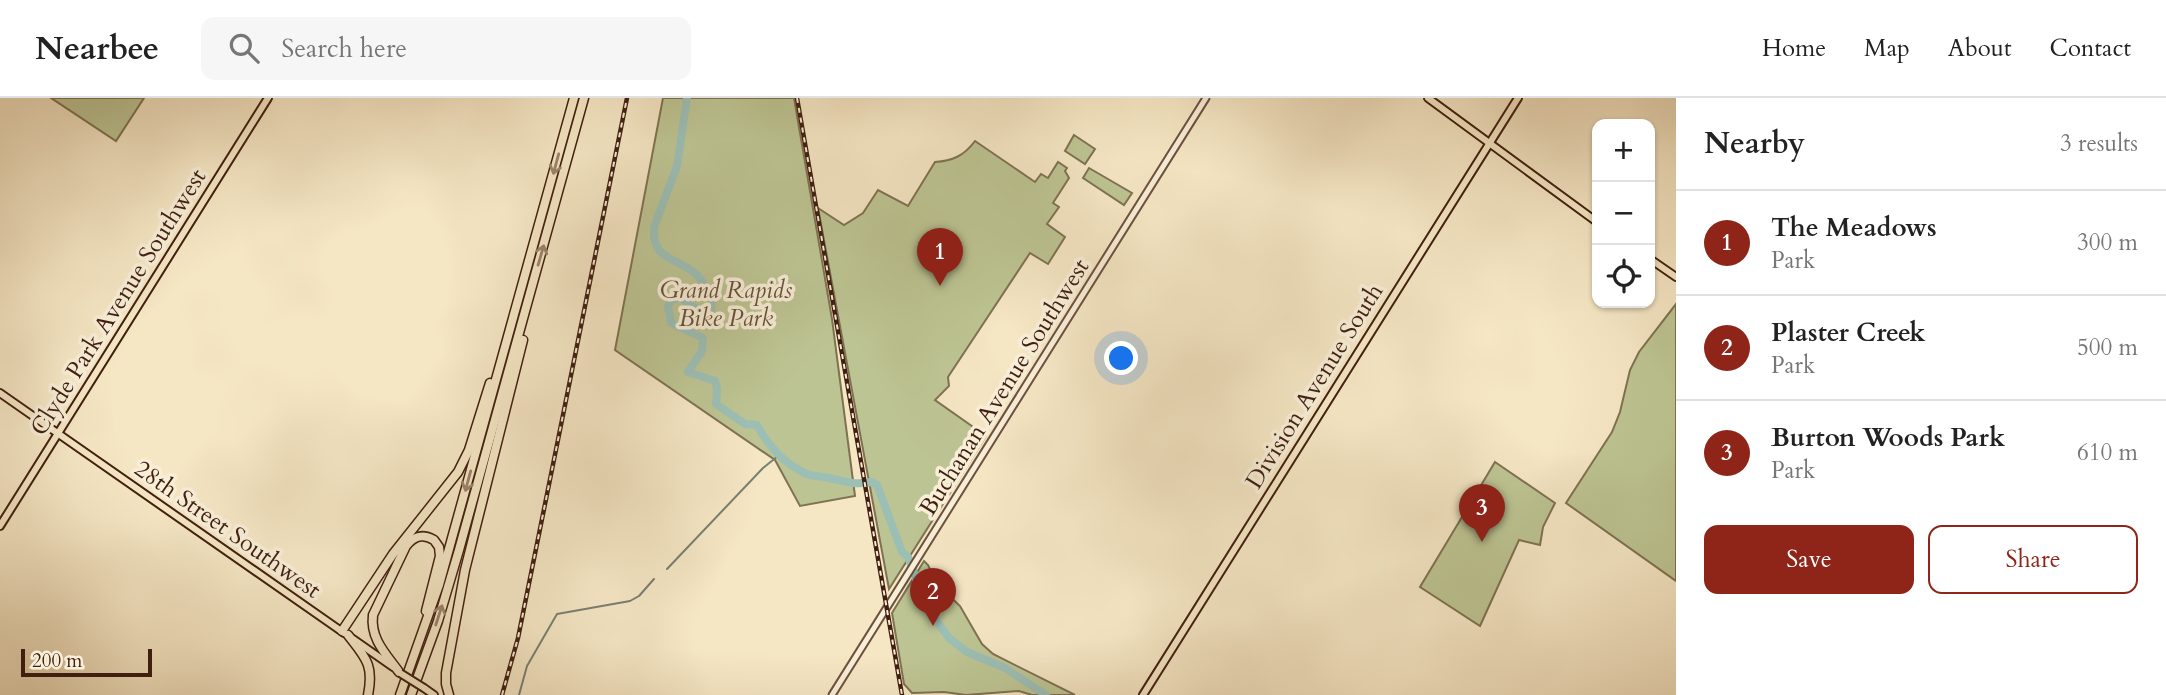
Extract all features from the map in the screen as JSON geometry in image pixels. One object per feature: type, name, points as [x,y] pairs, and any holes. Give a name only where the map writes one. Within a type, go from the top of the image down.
[{"type":"highway","points":[[400,695],[439,585],[574,98]]},
{"type":"highway","points":[[411,695],[459,550],[584,98]]},
{"type":"highway","points":[[449,695],[445,677],[460,591],[525,333],[533,285]]},
{"type":"highway","points":[[369,695],[369,664],[345,633],[393,554],[463,464],[519,297]]},
{"type":"highway","points":[[400,672],[376,639],[372,626],[373,615],[406,546],[414,538],[426,536],[438,544],[440,556],[417,650]]},
{"type":"main road","name":"Clyde Park Avenue Southwest","points":[[0,526],[268,98]]},
{"type":"main road","points":[[1428,98],[1592,218]]},
{"type":"main road","name":"Division Avenue South","points":[[1143,695],[1517,98]]},
{"type":"main road","points":[[1655,262],[1676,277]]},
{"type":"main road","name":"28th Street Southwest","points":[[0,393],[428,692]]},
{"type":"street","name":"Buchanan Avenue Southwest","points":[[832,695],[1206,98]]},
{"type":"green space","points":[[51,98],[144,98],[116,141]]},
{"type":"green space","name":"Grand Rapids Bike Park","points":[[663,98],[794,98],[832,319],[855,496],[800,506],[775,460],[615,350]]},
{"type":"green space","points":[[1074,135],[1095,149],[1085,164],[1065,151]]},
{"type":"green space","points":[[975,141],[1035,182],[1041,174],[1048,178],[1058,162],[1067,168],[1065,171],[1069,178],[1053,203],[1059,207],[1047,224],[1065,237],[1048,264],[1030,253],[948,377],[949,386],[935,400],[986,436],[889,589],[818,208],[844,225],[863,213],[878,190],[908,206],[935,162],[957,157]]},
{"type":"green space","points":[[1089,168],[1132,193],[1124,205],[1083,178]]},
{"type":"green space","points":[[1676,304],[1676,581],[1566,503],[1612,432],[1620,412],[1630,370],[1639,352]]},
{"type":"green space","points":[[1495,462],[1555,503],[1543,527],[1540,545],[1519,540],[1480,626],[1420,587]]},
{"type":"green space","points":[[924,561],[938,585],[960,606],[982,644],[993,654],[1075,695],[1032,695],[1019,691],[966,695],[944,692],[912,693],[904,684],[892,613]]},
{"type":"waterway","points":[[687,98],[677,166],[654,227],[654,238],[661,253],[696,274],[712,297],[711,312],[698,310],[679,297],[672,300],[668,306],[671,323],[703,338],[702,351],[688,372],[715,381],[716,404],[745,424],[757,425],[778,454],[799,470],[812,476],[850,483],[872,482],[877,485],[902,552],[908,557],[916,578],[916,590],[950,639],[967,652],[1005,668],[1046,695]]},
{"type":"waterway","points":[[667,569],[763,468],[778,456]]},
{"type":"waterway","points":[[519,695],[527,666],[557,614],[630,601],[639,596],[654,579]]},
{"type":"railway","points":[[502,695],[518,638],[627,98]]},
{"type":"railway","points":[[797,98],[902,695]]},
{"type":"place","name":"The Meadows","points":[[940,286]]},
{"type":"place","name":"Burton Woods Park","points":[[1482,542]]},
{"type":"place","name":"Plaster Creek","points":[[933,626]]}]
